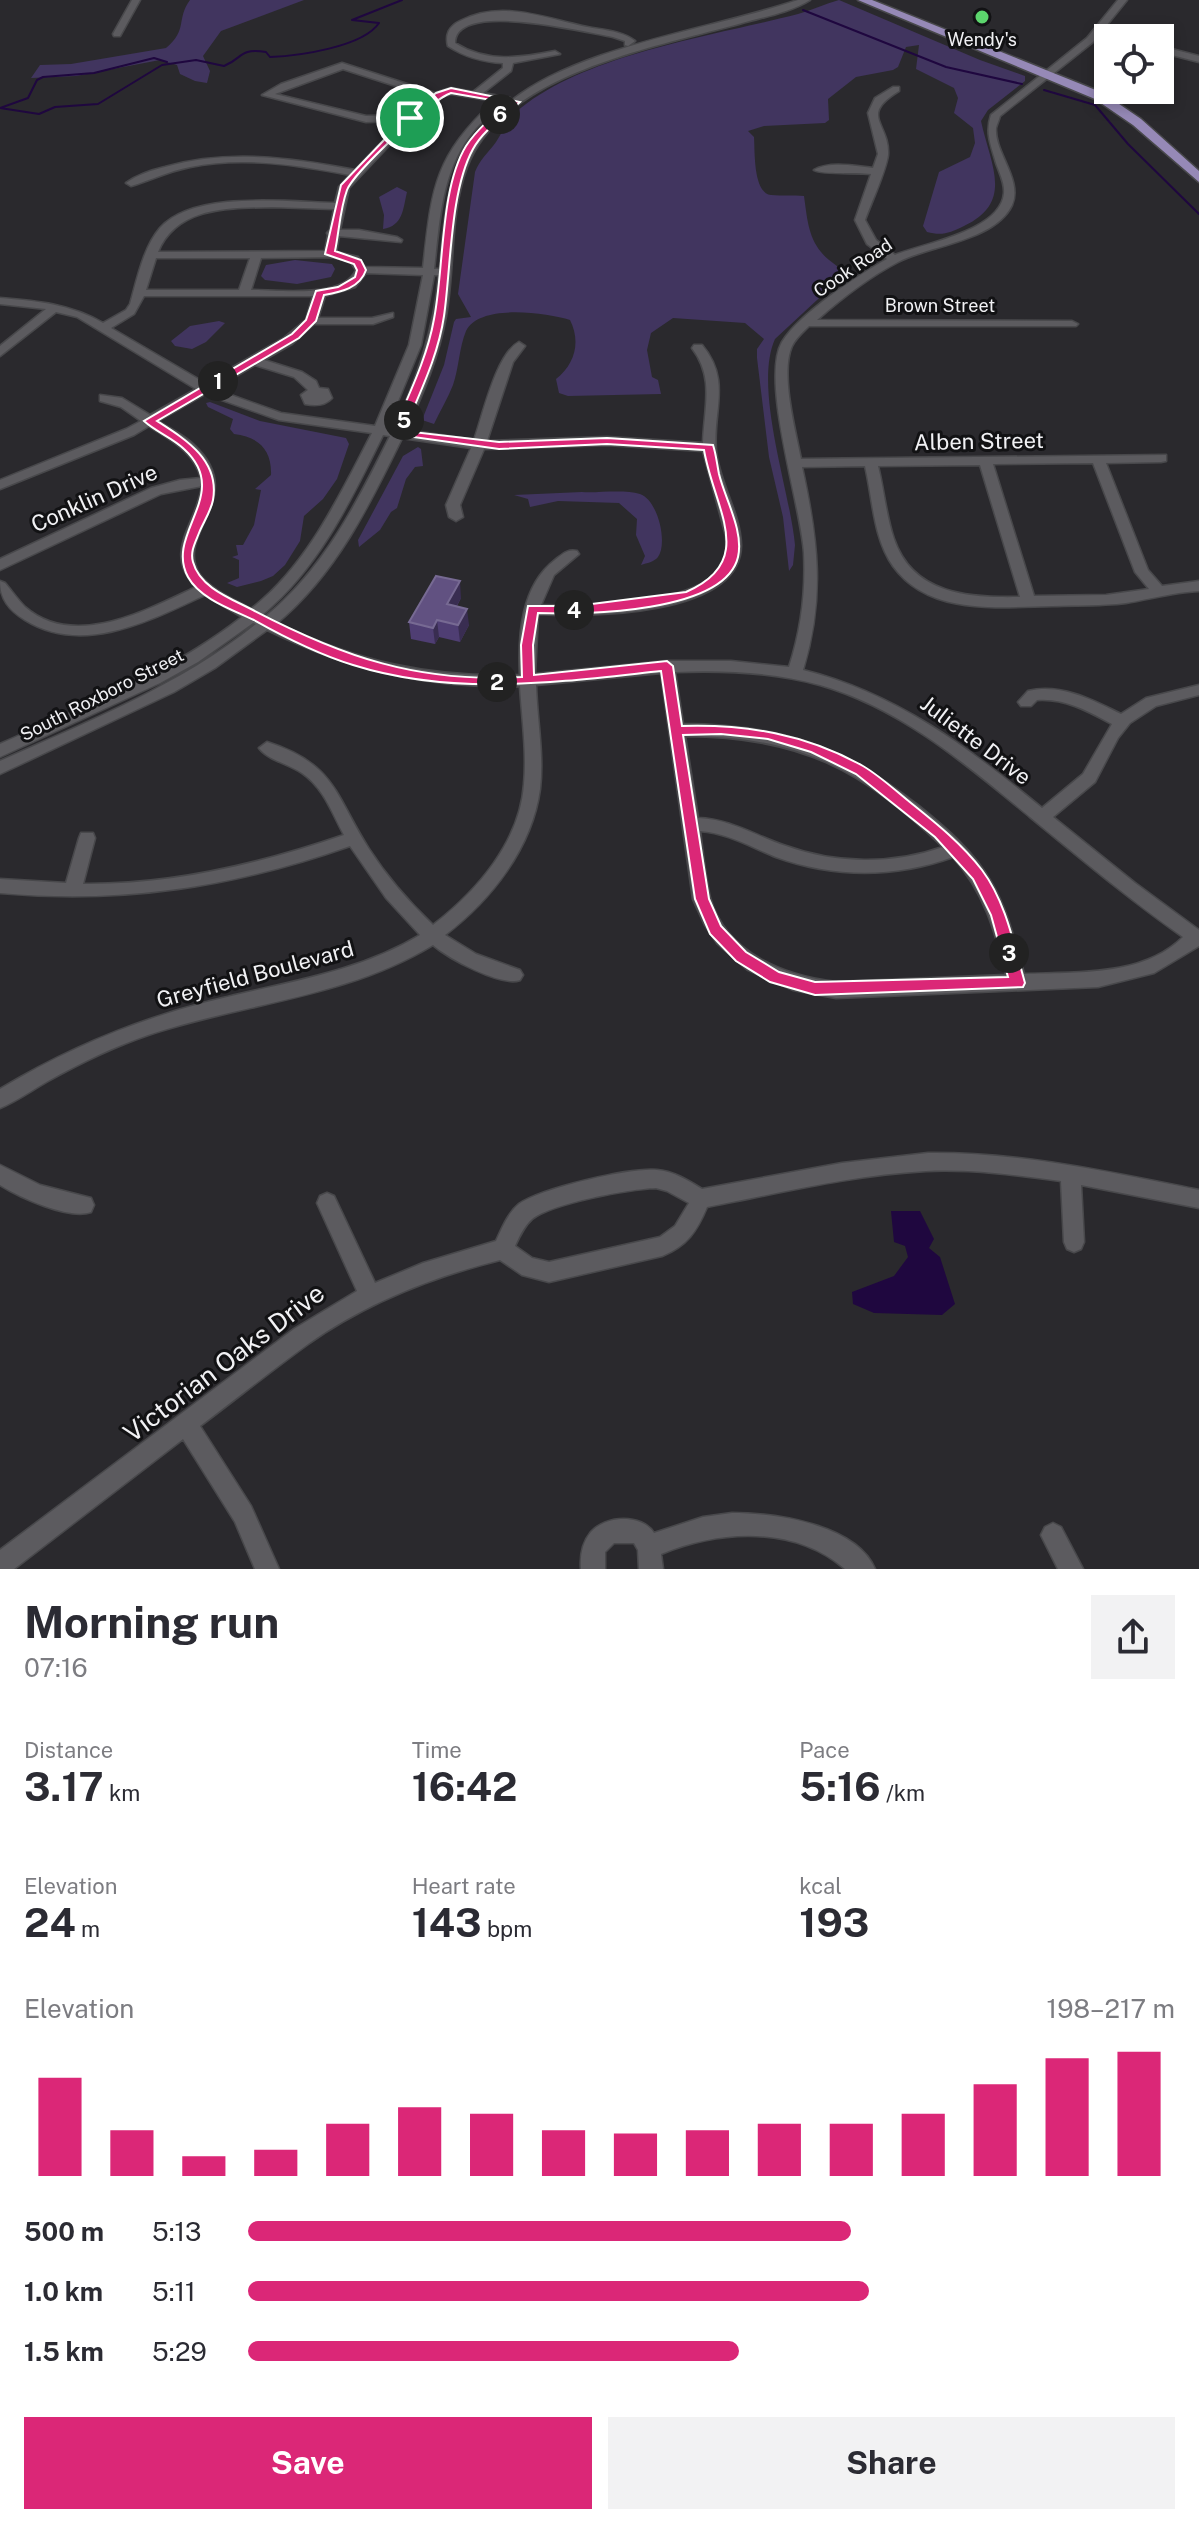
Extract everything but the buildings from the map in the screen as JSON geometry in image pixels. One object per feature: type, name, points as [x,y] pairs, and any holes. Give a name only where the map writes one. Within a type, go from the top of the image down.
[{"type":"main road","points":[[863,0],[1104,90],[1140,111],[1199,166]]},
{"type":"main road","points":[[881,0],[1051,71],[1099,96],[1126,113],[1199,178]]},
{"type":"street","points":[[117,34],[136,0]]},
{"type":"street","name":"South Roxboro Street","points":[[0,768],[168,688],[260,619],[307,559],[341,504],[379,431],[413,350],[443,170],[469,127],[502,99],[572,63],[786,0]]},
{"type":"street","name":"South Roxboro Street","points":[[0,751],[158,677],[260,619],[301,593],[331,556],[398,434],[428,361],[439,320],[454,187],[463,158],[482,132],[516,102],[547,83],[594,63],[806,0]]},
{"type":"street","name":"Cook Road","points":[[795,673],[804,647],[811,597],[809,535],[782,383],[781,357],[788,341],[894,259],[975,231],[1007,205],[1010,183],[991,125],[999,112],[1090,40],[1123,0]]},
{"type":"street","points":[[555,54],[508,63],[458,49],[451,44],[452,30],[472,18],[497,13],[546,18],[609,34],[630,44]]},
{"type":"street","points":[[1090,40],[1094,41]]},
{"type":"street","points":[[1174,53],[1199,59]]},
{"type":"street","points":[[477,93],[501,75],[508,63]]},
{"type":"street","points":[[410,118],[366,119],[267,95],[282,84],[315,79],[342,66],[436,96]]},
{"type":"street","points":[[894,259],[871,242],[860,220],[883,154],[873,113],[878,100],[896,89]]},
{"type":"street","points":[[330,254],[344,187],[410,118],[436,96],[451,91],[516,102]]},
{"type":"street","points":[[131,183],[167,168],[226,158],[275,158],[357,173]]},
{"type":"street","points":[[819,170],[846,168],[877,172]]},
{"type":"street","points":[[105,327],[130,312],[165,228],[180,218],[200,210],[230,206],[339,206]]},
{"type":"street","points":[[332,233],[359,233],[397,240]]},
{"type":"street","points":[[153,255],[330,254],[354,259],[361,273]]},
{"type":"street","points":[[244,293],[256,255]]},
{"type":"street","points":[[139,293],[320,293],[348,286],[361,273],[421,275],[445,272]]},
{"type":"street","points":[[0,485],[95,448],[149,421],[295,336],[311,321],[320,293]]},
{"type":"street","points":[[0,301],[55,307],[105,327],[205,389],[234,403],[279,416],[479,445],[607,441],[709,447]]},
{"type":"street","points":[[0,352],[55,307]]},
{"type":"street","points":[[311,321],[373,321],[389,315]]},
{"type":"street","name":"Brown Street","points":[[808,323],[1072,324]]},
{"type":"street","points":[[456,517],[453,505],[479,445],[507,362],[519,346]]},
{"type":"street","points":[[532,609],[576,610],[675,599],[716,582],[732,558],[733,541],[709,447],[713,400],[708,363],[698,348]]},
{"type":"street","points":[[255,360],[268,367],[303,376],[312,383],[315,391]]},
{"type":"street","points":[[0,586],[11,604],[27,618],[75,631],[124,624],[205,589],[190,571],[186,551],[208,499],[209,481],[201,460],[193,451],[149,421],[114,399],[104,398]]},
{"type":"street","name":"Alben Street","points":[[797,463],[1161,458]]},
{"type":"street","points":[[1098,459],[1142,572],[1158,590]]},
{"type":"street","points":[[985,461],[1028,601]]},
{"type":"street","points":[[871,462],[891,549],[911,577],[933,592],[960,599],[1028,601],[1115,599],[1199,586]]},
{"type":"street","name":"Conklin Drive","points":[[0,565],[156,491],[180,484],[209,481]]},
{"type":"street","name":"Greyfield Boulevard","points":[[0,1099],[64,1062],[116,1039],[203,1011],[312,989],[349,978],[402,953],[434,933],[477,897],[509,855],[527,812],[534,768],[527,645],[532,609],[546,577],[559,561],[572,554]]},
{"type":"street","name":"Juliette Drive","points":[[205,589],[323,651],[402,673],[453,680],[528,680],[667,666],[725,664],[795,673],[851,689],[902,712],[950,743],[1197,938]]},
{"type":"street","points":[[667,666],[702,899],[715,930],[741,957],[775,977],[805,986],[836,990],[1098,979],[1126,975],[1166,960],[1197,938]]},
{"type":"street","points":[[1042,817],[1089,778],[1122,722],[1151,702],[1199,690]]},
{"type":"street","points":[[1026,702],[1033,695],[1051,695],[1083,703],[1122,722]]},
{"type":"street","points":[[676,730],[745,731],[815,748],[850,764],[881,784],[956,849],[990,894],[1017,983]]},
{"type":"street","points":[[267,748],[306,765],[324,780],[375,871],[434,933],[463,955],[514,975]]},
{"type":"street","points":[[690,825],[721,826],[784,852],[852,867],[897,865],[956,849]]},
{"type":"street","points":[[72,891],[87,838]]},
{"type":"street","points":[[0,886],[72,891],[143,889],[212,880],[280,864],[355,838]]},
{"type":"street","points":[[700,1199],[686,1231],[675,1241],[662,1246],[549,1272],[519,1264],[503,1249],[517,1221],[527,1210],[549,1200],[654,1178],[674,1183],[700,1199],[831,1171],[929,1162],[1003,1164],[1199,1199]]},
{"type":"street","points":[[0,1174],[53,1200],[84,1205]]},
{"type":"street","points":[[1071,1174],[1074,1242]]},
{"type":"street","points":[[327,1203],[369,1293]]},
{"type":"street","name":"Victorian Oaks Drive","points":[[0,1565],[301,1336],[369,1293],[441,1265],[503,1249]]},
{"type":"street","points":[[187,1425],[243,1514],[267,1569]]},
{"type":"street","points":[[593,1569],[591,1558],[595,1544],[606,1533],[616,1529],[641,1534],[650,1558],[667,1538],[713,1526],[768,1524],[806,1532],[863,1569]]},
{"type":"street","points":[[1053,1535],[1071,1569]]},
{"type":"shaded area","points":[[190,0],[304,0],[221,31],[203,56],[210,71],[207,83],[180,74],[177,65],[160,60],[76,76],[31,78],[40,65],[71,64],[166,48],[180,30],[183,13]]},
{"type":"shaded area","points":[[839,0],[1025,76],[1025,81],[988,110],[981,121],[995,181],[989,206],[980,216],[946,233],[927,232],[923,226],[939,172],[970,157],[975,143],[973,128],[954,113],[958,98],[954,88],[916,69],[919,45],[906,47],[898,67],[893,70],[856,77],[828,99],[829,120],[825,123],[764,126],[748,131],[754,137],[756,170],[765,193],[804,196],[813,239],[824,255],[845,274],[775,339],[769,360],[770,411],[795,545],[793,565],[789,571],[783,517],[769,457],[757,358],[757,349],[764,339],[745,323],[673,318],[651,333],[647,350],[652,377],[658,380],[661,394],[568,396],[559,393],[556,379],[568,367],[574,352],[575,336],[570,320],[514,312],[485,316],[466,331],[453,385],[434,424],[422,420],[444,365],[454,322],[471,317],[458,294],[475,172],[513,115],[544,92],[612,61],[689,39],[798,14]]},
{"type":"shaded area","points":[[397,187],[407,192],[403,210],[395,224],[383,229],[384,215],[379,197]]},
{"type":"shaded area","points":[[295,260],[332,264],[335,269],[331,277],[297,284],[265,280],[261,276],[266,265]]},
{"type":"shaded area","points":[[219,321],[225,323],[206,342],[192,349],[175,346],[171,341],[190,326]]},
{"type":"shaded area","points":[[206,403],[260,421],[346,438],[349,444],[337,479],[323,499],[304,516],[300,541],[285,565],[273,576],[237,587],[227,583],[239,578],[239,560],[232,557],[238,555],[236,545],[243,545],[254,525],[261,490],[255,489],[271,475],[271,466],[262,446],[250,438],[234,434],[230,429],[233,419],[208,407]]},
{"type":"shaded area","points":[[418,447],[423,466],[415,467],[406,479],[397,508],[380,530],[359,547],[358,540],[403,456]]},
{"type":"shaded area","points":[[627,492],[646,498],[660,522],[662,542],[658,557],[641,565],[645,556],[636,535],[637,519],[619,503],[558,501],[530,507],[528,499],[514,495]]},
{"type":"shaded area","points":[[891,1211],[920,1211],[934,1239],[929,1248],[940,1257],[955,1304],[942,1315],[874,1313],[853,1304],[852,1292],[894,1276],[908,1257],[905,1246],[894,1242]]},
{"type":"waterway","points":[[167,62],[154,58],[94,73],[43,77],[37,80],[28,98],[0,108],[39,114],[55,107],[98,104],[162,65],[196,60],[224,66],[250,51],[266,52],[270,57],[329,49],[359,38],[379,23],[352,20],[402,0]]},
{"type":"waterway","points":[[803,10],[946,67],[1022,84]]},
{"type":"waterway","points":[[1044,90],[1095,105],[1128,144],[1199,214]]},
{"type":"place","name":"Wendy's","points":[[982,17]]},
{"type":"route","points":[[410,118],[344,187],[330,254],[344,255],[358,262],[362,270],[359,279],[341,289],[320,293],[311,321],[295,336],[149,421],[188,447],[201,460],[209,481],[208,499],[186,551],[186,561],[195,579],[214,595],[323,651],[402,673],[484,682],[514,681],[546,679],[667,666],[668,674],[690,825],[702,899],[715,930],[741,957],[757,968],[795,984],[836,990],[1017,983],[998,915],[978,875],[940,833],[861,771],[815,748],[768,735],[721,729],[676,730],[667,666],[528,680],[527,645],[532,609],[576,610],[688,596],[716,582],[724,573],[734,552],[733,541],[709,447],[607,441],[499,446],[398,434],[419,387],[439,320],[454,187],[463,158],[493,120],[516,102],[474,92],[451,91],[438,95],[410,118]]}]
